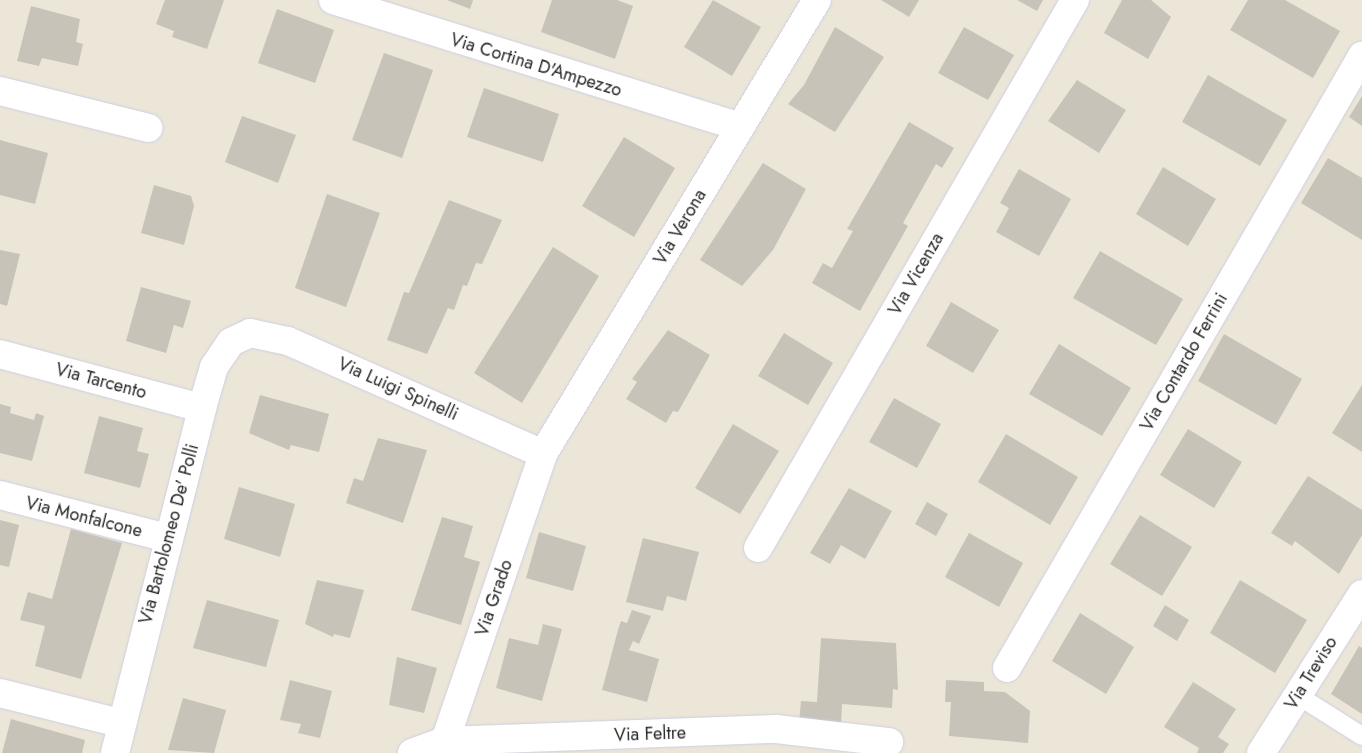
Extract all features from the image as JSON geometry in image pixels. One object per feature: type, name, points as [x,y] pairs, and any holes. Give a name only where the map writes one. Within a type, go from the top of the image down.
[{"type":"street","name":"Via Cortina D'Ampezzo","points":[[333,0],[740,127]]},
{"type":"street","name":"Via Verona","points":[[543,454],[817,0]]},
{"type":"street","name":"Via Vicenza","points":[[758,548],[1075,0]]},
{"type":"street","name":"Via Contardo Ferrini","points":[[1007,668],[1362,56]]},
{"type":"street","points":[[0,91],[148,128]]},
{"type":"street","name":"Via Luigi Spinelli","points":[[250,333],[288,341],[543,454]]},
{"type":"street","name":"Via Bartolomeo De' Polli","points":[[115,753],[119,723],[202,408],[222,352],[231,342],[250,333]]},
{"type":"street","name":"Via Tarcento","points":[[0,354],[202,408]]},
{"type":"street","name":"Via Grado","points":[[445,742],[543,454]]},
{"type":"street","name":"Via Monfalcone","points":[[0,496],[167,538]]},
{"type":"street","name":"Via Treviso","points":[[1261,753],[1362,594]]},
{"type":"street","points":[[0,693],[119,723]]},
{"type":"street","name":"Via Feltre","points":[[412,753],[445,742],[697,742],[776,729],[889,742]]},
{"type":"lane","points":[[1298,695],[1362,736]]},
{"type":"building","points":[[165,0],[224,0],[207,49],[172,37],[174,31],[156,24]]},
{"type":"building","points":[[447,0],[473,0],[470,9]]},
{"type":"building","points":[[552,0],[617,0],[633,6],[615,59],[541,32]]},
{"type":"building","points":[[713,0],[761,27],[732,76],[684,47]]},
{"type":"building","points":[[881,0],[919,0],[909,17]]},
{"type":"building","points":[[1017,0],[1043,0],[1037,11]]},
{"type":"building","points":[[1122,0],[1151,0],[1171,17],[1148,59],[1104,33]]},
{"type":"building","points":[[1248,0],[1285,0],[1340,31],[1313,78],[1230,30]]},
{"type":"building","points":[[31,6],[80,19],[76,42],[83,44],[78,66],[42,58],[39,66],[17,61]]},
{"type":"building","points":[[277,9],[334,30],[315,83],[258,63]]},
{"type":"building","points":[[835,27],[884,57],[835,132],[788,104],[804,85]]},
{"type":"building","points":[[964,27],[1014,55],[988,100],[938,73]]},
{"type":"building","points":[[384,53],[433,70],[402,158],[352,140]]},
{"type":"building","points":[[1208,75],[1287,120],[1260,166],[1182,122]]},
{"type":"building","points":[[1077,80],[1126,110],[1099,153],[1048,121]]},
{"type":"building","points":[[484,88],[559,114],[543,162],[467,137]]},
{"type":"building","points":[[1362,96],[1362,126],[1349,117]]},
{"type":"building","points":[[242,116],[296,135],[278,183],[225,162]]},
{"type":"building","points":[[909,122],[954,148],[942,168],[936,164],[903,223],[908,226],[860,311],[812,283],[823,263],[832,268],[853,231],[847,229]]},
{"type":"building","points":[[624,137],[675,168],[634,237],[582,206]]},
{"type":"building","points":[[0,140],[48,153],[35,204],[0,195]]},
{"type":"building","points":[[1328,158],[1362,178],[1362,240],[1301,203]]},
{"type":"building","points":[[763,163],[806,189],[773,250],[742,286],[700,260]]},
{"type":"building","points":[[1163,167],[1216,199],[1188,246],[1136,214]]},
{"type":"building","points":[[1019,169],[1071,199],[1039,256],[996,232],[1009,208],[1000,203]]},
{"type":"building","points":[[154,185],[191,196],[194,206],[184,245],[141,233]]},
{"type":"building","points":[[327,194],[380,213],[346,307],[295,288]]},
{"type":"building","points":[[449,200],[502,220],[482,264],[476,263],[467,286],[463,285],[454,310],[448,308],[427,354],[387,340],[404,292],[409,293]]},
{"type":"building","points":[[553,247],[599,276],[522,403],[474,373]]},
{"type":"building","points":[[0,250],[20,254],[7,306],[0,304]]},
{"type":"building","points":[[1100,251],[1183,299],[1156,345],[1073,298]]},
{"type":"building","points":[[141,287],[191,301],[183,328],[174,325],[166,353],[126,341]]},
{"type":"building","points":[[951,302],[999,330],[973,373],[926,346]]},
{"type":"building","points":[[668,330],[710,355],[678,412],[673,411],[666,423],[626,399],[637,382],[632,379]]},
{"type":"building","points":[[784,333],[833,363],[808,405],[758,376]]},
{"type":"building","points":[[1224,334],[1302,379],[1276,425],[1198,381]]},
{"type":"building","points":[[1059,344],[1131,388],[1102,436],[1029,394]]},
{"type":"building","points":[[1362,385],[1362,452],[1332,433]]},
{"type":"building","points":[[260,395],[329,414],[319,452],[291,445],[289,450],[249,433]]},
{"type":"building","points":[[894,398],[941,424],[917,468],[869,442]]},
{"type":"building","points":[[0,404],[11,407],[10,413],[34,420],[36,413],[44,416],[32,461],[0,453]]},
{"type":"building","points":[[99,416],[143,428],[137,451],[149,454],[140,488],[84,473]]},
{"type":"building","points":[[733,424],[779,451],[740,514],[695,488]]},
{"type":"building","points":[[1188,429],[1242,462],[1214,508],[1160,475]]},
{"type":"building","points":[[1006,434],[1078,477],[1050,525],[978,482]]},
{"type":"building","points":[[378,438],[427,450],[403,523],[346,503],[354,478],[363,481]]},
{"type":"building","points":[[1308,476],[1362,510],[1362,535],[1339,574],[1295,541],[1292,546],[1271,533]]},
{"type":"building","points":[[239,487],[295,504],[280,557],[224,539]]},
{"type":"building","points":[[849,488],[892,511],[865,559],[841,545],[830,564],[810,553]]},
{"type":"building","points":[[927,502],[948,514],[936,536],[915,524]]},
{"type":"building","points":[[1140,515],[1192,547],[1162,596],[1110,564]]},
{"type":"building","points":[[442,517],[473,526],[464,557],[480,562],[461,625],[411,610]]},
{"type":"building","points":[[0,520],[19,525],[9,567],[0,565]]},
{"type":"building","points":[[71,529],[122,543],[81,679],[35,666],[45,626],[20,620],[28,592],[52,599]]},
{"type":"building","points":[[539,532],[586,546],[573,591],[526,578]]},
{"type":"building","points":[[969,533],[1023,563],[999,607],[945,577]]},
{"type":"building","points":[[643,538],[699,552],[686,601],[667,596],[663,611],[626,602]]},
{"type":"building","points":[[317,580],[364,590],[350,638],[334,634],[333,637],[305,624]]},
{"type":"building","points":[[1240,580],[1307,620],[1275,673],[1210,633]]},
{"type":"building","points":[[207,600],[279,620],[266,667],[193,648]]},
{"type":"building","points":[[1165,605],[1189,620],[1177,641],[1153,626]]},
{"type":"building","points":[[632,610],[651,616],[639,644],[633,641],[629,650],[659,659],[647,702],[602,690],[621,621],[627,623]]},
{"type":"building","points":[[1080,613],[1134,647],[1106,694],[1052,661]]},
{"type":"building","points":[[543,624],[562,629],[542,701],[496,688],[509,638],[538,645]]},
{"type":"building","points":[[821,638],[896,643],[898,690],[893,689],[892,708],[842,704],[841,725],[799,723],[801,701],[817,702]]},
{"type":"building","points":[[1359,646],[1362,648],[1362,714],[1331,694]]},
{"type":"building","points":[[397,657],[437,668],[424,713],[389,705]]},
{"type":"building","points":[[290,680],[332,691],[320,738],[298,733],[301,724],[280,720]]},
{"type":"building","points":[[946,680],[984,682],[984,691],[1005,692],[1030,711],[1028,743],[949,736],[951,702],[945,702]]},
{"type":"building","points":[[1193,682],[1236,709],[1218,737],[1229,744],[1223,753],[1197,753],[1199,748],[1164,727]]},
{"type":"building","points":[[183,698],[226,710],[214,753],[168,750]]},
{"type":"building","points":[[11,719],[85,740],[82,753],[2,753]]}]
